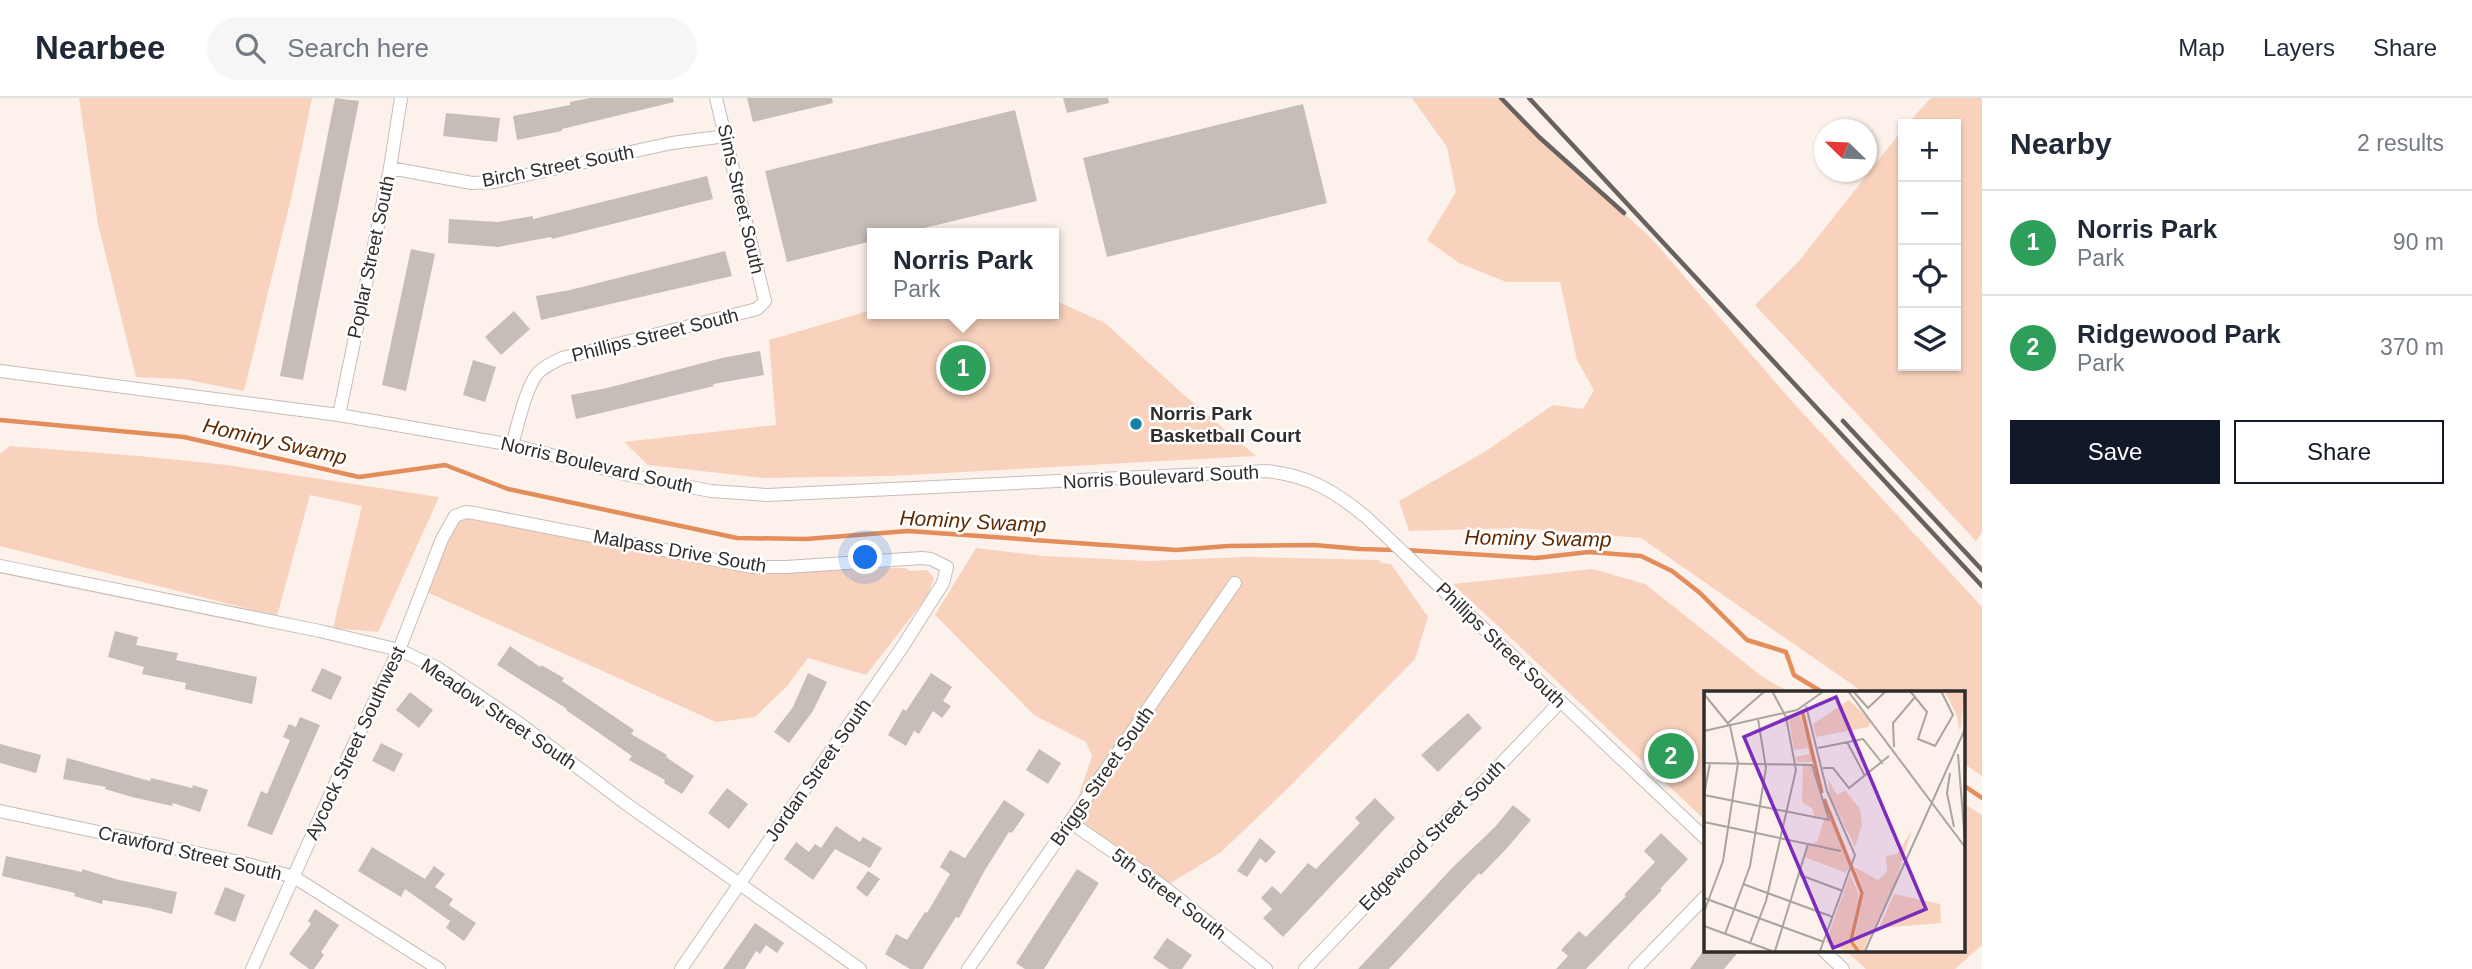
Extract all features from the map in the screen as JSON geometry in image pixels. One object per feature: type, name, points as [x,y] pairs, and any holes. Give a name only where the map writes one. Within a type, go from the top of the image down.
[{"type":"street","name":"Poplar Street South","points":[[339,415],[390,168],[401,98]]},
{"type":"street","name":"Sims Street South","points":[[716,98],[765,301]]},
{"type":"street","name":"Birch Street South","points":[[390,168],[472,183],[494,182],[671,143],[726,136]]},
{"type":"street","name":"Phillips Street South","points":[[512,445],[537,375],[547,365],[562,358],[757,309],[765,301]]},
{"type":"street","name":"Norris Boulevard South","points":[[0,370],[339,415],[512,445],[633,476],[711,491],[767,495],[1267,471],[1282,473]]},
{"type":"street","name":"Phillips Street South","points":[[1282,473],[1302,478],[1338,494],[1366,517],[1704,837]]},
{"type":"street","name":"Malpass Drive South","points":[[454,516],[466,512],[474,513],[752,566],[786,568],[922,558],[931,559],[947,567]]},
{"type":"street","name":"Aycock Street Southwest","points":[[252,969],[399,650],[442,539],[454,516]]},
{"type":"street","name":"Meadow Street South","points":[[0,566],[320,631],[399,650],[436,667],[519,723],[625,803],[860,969]]},
{"type":"street","name":"Jordan Street South","points":[[681,969],[903,646],[943,583],[947,567]]},
{"type":"street","name":"Briggs Street South","points":[[968,969],[1235,583]]},
{"type":"street","name":"Edgewood Street South","points":[[1305,969],[1560,702]]},
{"type":"street","name":"Crawford Street South","points":[[0,811],[244,863],[294,877],[439,969]]},
{"type":"street","name":"5th Street South","points":[[1070,822],[1164,887],[1266,969]]},
{"type":"street","points":[[1635,969],[1704,898]]},
{"type":"street","points":[[1824,951],[1843,969]]},
{"type":"shaded area","points":[[79,98],[312,98],[293,190],[244,391],[183,379],[136,377],[98,224]]},
{"type":"shaded area","points":[[1412,98],[1499,98],[1653,240],[1788,397],[1982,607],[1982,776],[1965,764],[1965,691],[1862,691],[1641,538],[1518,528],[1409,531],[1399,501],[1486,451],[1553,405],[1583,409],[1594,390],[1577,360],[1560,282],[1506,282],[1459,263],[1427,240],[1456,192],[1447,147]]},
{"type":"shaded area","points":[[1931,98],[1982,98],[1982,533],[1976,541],[1755,305],[1799,261],[1861,182],[1877,182],[1877,162],[1898,135],[1898,371],[1961,371],[1961,119],[1912,119]]},
{"type":"shaded area","points":[[1059,302],[1105,323],[1256,456],[889,476],[763,478],[648,465],[624,442],[776,425],[769,340],[867,311],[867,319],[1059,319]]},
{"type":"shaded area","points":[[10,446],[227,465],[439,497],[378,632],[333,628],[362,506],[310,495],[277,616],[0,546],[0,454]]},
{"type":"shaded area","points":[[466,512],[761,567],[905,568],[910,571],[927,570],[934,578],[927,597],[866,675],[808,658],[787,686],[755,717],[716,722],[422,590],[450,522]]},
{"type":"shaded area","points":[[976,548],[1043,556],[1149,561],[1244,557],[1379,560],[1381,563],[1391,564],[1428,617],[1415,659],[1220,853],[1164,887],[1070,822],[1092,756],[1086,742],[1034,715],[935,615]]},
{"type":"shaded area","points":[[1593,569],[1645,584],[1764,678],[1787,691],[1704,691],[1704,819],[1453,584]]},
{"type":"shaded area","points":[[1965,804],[1982,815],[1982,945],[1955,969],[1866,969],[1846,951],[1965,951]]},
{"type":"building","points":[[335,98],[359,101],[303,380],[280,376]]},
{"type":"building","points":[[590,98],[673,98],[674,102],[517,140],[513,116],[570,105],[570,102]]},
{"type":"building","points":[[747,98],[832,98],[833,103],[753,122]]},
{"type":"building","points":[[1063,98],[1108,98],[1109,103],[1067,113]]},
{"type":"building","points":[[1303,104],[1327,203],[1107,257],[1083,158]]},
{"type":"building","points":[[1015,110],[1037,201],[924,228],[867,228],[867,242],[787,262],[765,171]]},
{"type":"building","points":[[446,113],[500,118],[497,142],[443,136]]},
{"type":"building","points":[[707,176],[713,199],[552,239],[551,237],[498,247],[448,243],[449,219],[498,222],[533,216],[533,219]]},
{"type":"building","points":[[411,249],[435,254],[406,391],[382,385]]},
{"type":"building","points":[[725,251],[732,276],[541,320],[536,296]]},
{"type":"building","points":[[514,311],[530,329],[501,355],[485,337]]},
{"type":"building","points":[[760,351],[764,375],[713,384],[714,386],[576,419],[571,395]]},
{"type":"building","points":[[473,360],[496,367],[485,402],[463,395]]},
{"type":"building","points":[[115,631],[138,637],[136,645],[178,653],[176,660],[257,677],[252,704],[185,689],[186,683],[142,674],[144,667],[108,657]]},
{"type":"building","points":[[510,646],[540,667],[541,665],[564,678],[562,681],[634,730],[631,734],[667,755],[666,757],[694,776],[682,794],[664,783],[665,780],[629,760],[632,756],[567,709],[497,665]]},
{"type":"building","points":[[322,668],[342,677],[331,700],[311,691]]},
{"type":"building","points":[[808,673],[827,682],[813,711],[789,743],[774,732],[793,707]]},
{"type":"building","points":[[931,673],[952,687],[943,701],[951,706],[942,718],[933,711],[919,734],[914,731],[906,746],[888,735],[903,709],[906,711]]},
{"type":"building","points":[[410,692],[433,710],[419,728],[396,710]]},
{"type":"building","points":[[1468,713],[1482,728],[1438,772],[1421,755]]},
{"type":"building","points":[[300,717],[320,725],[272,835],[247,826],[261,791],[267,794],[290,740],[283,737],[289,724],[296,727]]},
{"type":"building","points":[[381,743],[403,754],[394,772],[372,761]]},
{"type":"building","points":[[0,744],[41,755],[36,773],[0,763]]},
{"type":"building","points":[[1039,749],[1061,763],[1048,784],[1026,770]]},
{"type":"building","points":[[67,758],[150,781],[151,778],[208,790],[200,812],[173,803],[172,806],[132,797],[105,789],[106,787],[63,779]]},
{"type":"building","points":[[727,788],[748,804],[729,829],[708,813]]},
{"type":"building","points":[[1375,798],[1395,818],[1283,937],[1263,918],[1272,909],[1261,898],[1272,886],[1281,894],[1308,863],[1316,869],[1360,823],[1355,818]]},
{"type":"building","points":[[1004,800],[1025,814],[1012,833],[1009,832],[959,918],[956,917],[923,969],[910,969],[885,954],[896,934],[907,940],[925,912],[927,913],[950,874],[940,867],[950,850],[965,858]]},
{"type":"building","points":[[1513,805],[1531,820],[1507,848],[1481,875],[1479,873],[1389,969],[1358,969],[1453,867],[1495,827]]},
{"type":"building","points":[[836,826],[860,842],[863,837],[882,848],[870,868],[835,849],[813,880],[784,859],[796,842],[809,852],[815,844],[821,848]]},
{"type":"building","points":[[1661,833],[1688,859],[1586,969],[1556,969],[1568,956],[1561,950],[1579,931],[1586,937],[1655,862],[1644,851]]},
{"type":"building","points":[[1260,838],[1276,852],[1266,863],[1260,858],[1247,877],[1237,871]]},
{"type":"building","points":[[372,847],[425,879],[434,866],[445,874],[435,887],[453,899],[449,905],[476,923],[464,941],[446,928],[450,921],[405,889],[401,897],[358,871]]},
{"type":"building","points":[[6,856],[82,872],[82,869],[177,892],[172,914],[103,900],[102,904],[74,896],[75,893],[2,876]]},
{"type":"building","points":[[1077,869],[1099,883],[1044,969],[1025,969],[1016,963]]},
{"type":"building","points":[[868,871],[880,879],[867,897],[856,888]]},
{"type":"building","points":[[225,887],[245,895],[235,922],[214,914]]},
{"type":"building","points":[[315,909],[339,925],[321,952],[324,955],[314,969],[309,969],[289,954],[311,924],[308,921]]},
{"type":"building","points":[[755,923],[784,943],[777,953],[766,945],[760,954],[756,951],[745,969],[723,969]]},
{"type":"building","points":[[1167,938],[1192,955],[1182,969],[1169,969],[1153,958]]},
{"type":"building","points":[[1704,950],[1739,951],[1724,969],[1690,969]]},
{"type":"waterway","name":"Hominy Swamp","points":[[0,420],[184,437],[359,477],[445,465],[508,489],[737,538],[806,539],[908,531],[1176,550],[1228,546],[1314,545],[1396,550]]},
{"type":"waterway","name":"Hominy Swamp","points":[[1405,550],[1536,558],[1589,552],[1641,556],[1672,571],[1700,593],[1747,640],[1786,652],[1794,675],[1820,691]]},
{"type":"waterway","name":"Hominy Swamp","points":[[1965,786],[1982,798]]},
{"type":"railway","points":[[1501,98],[1539,137],[1624,213]]},
{"type":"railway","points":[[1529,98],[1982,586]]},
{"type":"railway","points":[[1843,421],[1982,570]]},
{"type":"place","name":"Norris Park","points":[[963,368]]},
{"type":"place","name":"Norris Park Basketball Court","points":[[1136,424]]},
{"type":"place","name":"Ridgewood Park","points":[[1671,756]]}]
